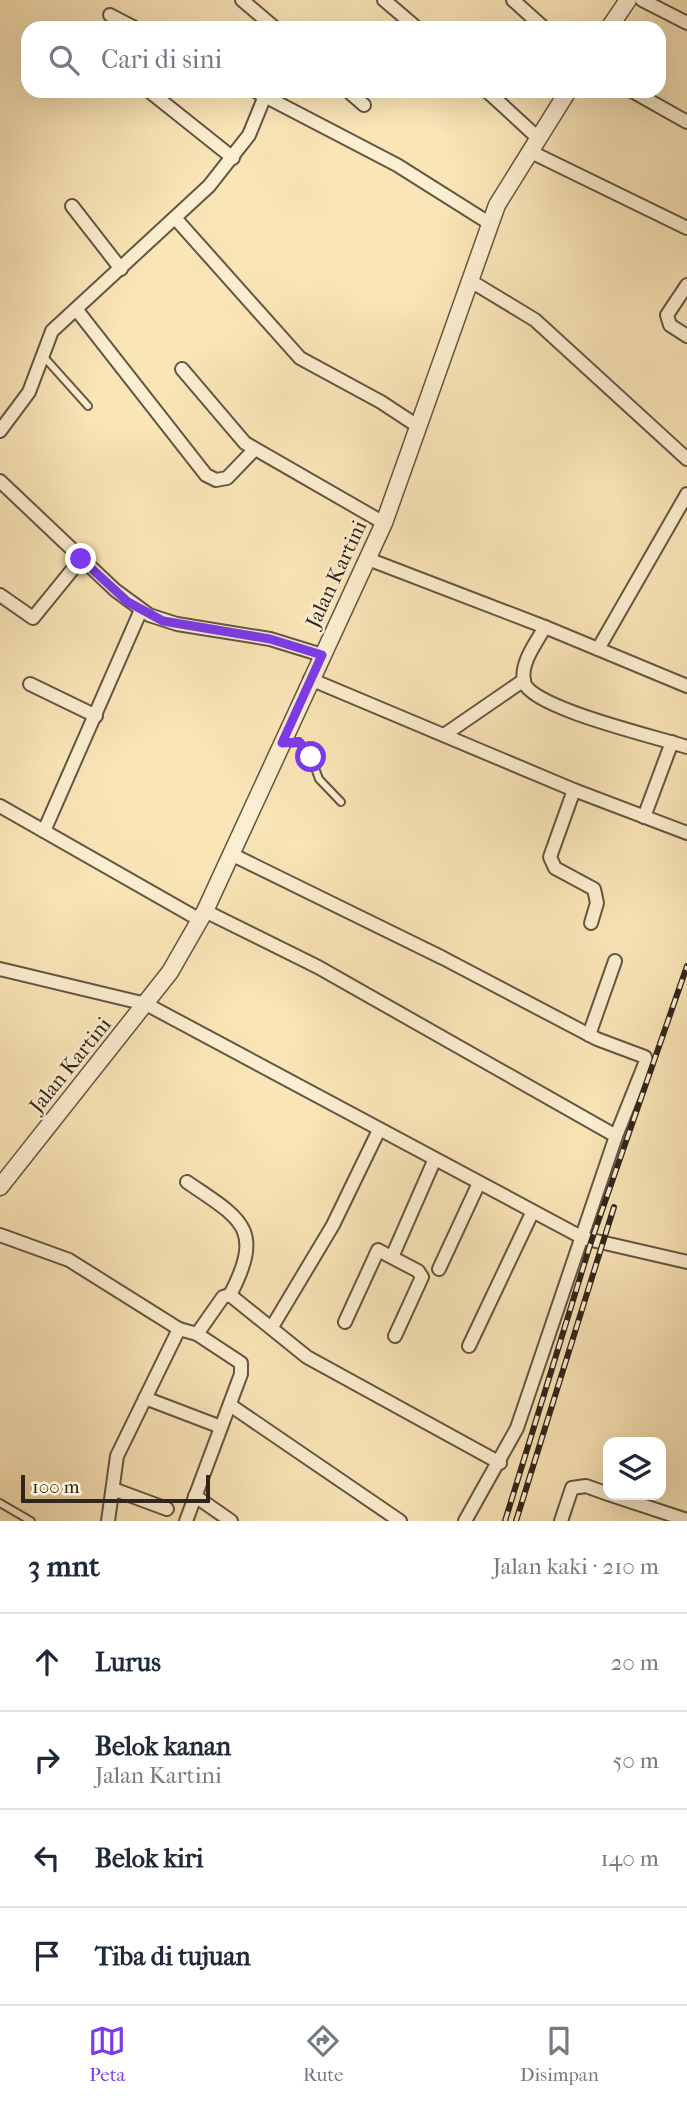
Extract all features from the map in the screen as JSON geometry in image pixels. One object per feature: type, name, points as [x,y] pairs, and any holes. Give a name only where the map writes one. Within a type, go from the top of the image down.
[{"type":"street","points":[[242,0],[267,21]]},
{"type":"street","points":[[384,0],[408,21]]},
{"type":"street","points":[[513,0],[536,21]]},
{"type":"street","points":[[642,0],[687,23]]},
{"type":"street","points":[[612,21],[620,3]]},
{"type":"street","points":[[110,15],[122,21]]},
{"type":"street","points":[[158,98],[233,159]]},
{"type":"street","points":[[0,431],[29,392],[52,331],[176,219],[233,159],[248,135],[259,98]]},
{"type":"street","points":[[268,98],[397,164],[489,223]]},
{"type":"street","points":[[284,106],[286,98]]},
{"type":"street","points":[[356,98],[364,105]]},
{"type":"street","points":[[493,98],[533,144],[687,228]]},
{"type":"street","name":"Jalan Kartini","points":[[0,1187],[170,972],[202,915],[233,855],[310,679],[384,523],[489,223],[533,144],[563,98]]},
{"type":"street","points":[[644,98],[687,122]]},
{"type":"street","points":[[72,206],[121,269]]},
{"type":"street","points":[[176,219],[300,358],[381,402],[418,427]]},
{"type":"street","points":[[469,280],[535,320],[687,459]]},
{"type":"street","points":[[687,285],[667,315],[670,325],[687,336]]},
{"type":"street","points":[[76,309],[206,475],[216,480],[227,478],[254,450]]},
{"type":"street","points":[[182,369],[236,434],[254,450],[384,523]]},
{"type":"street","points":[[0,481],[81,559],[141,610],[163,621],[270,639],[322,655]]},
{"type":"street","points":[[598,649],[687,494]]},
{"type":"street","points":[[0,595],[33,618],[81,559]]},
{"type":"street","points":[[368,559],[545,627],[687,687]]},
{"type":"street","points":[[44,831],[141,610]]},
{"type":"street","points":[[545,627],[523,670],[524,680],[534,696],[552,705],[687,747]]},
{"type":"street","points":[[310,679],[574,790],[687,833]]},
{"type":"street","points":[[444,735],[524,680]]},
{"type":"street","points":[[30,684],[96,716]]},
{"type":"street","points":[[644,817],[672,742]]},
{"type":"street","points":[[574,790],[550,856],[555,868],[594,889],[597,903],[591,923]]},
{"type":"street","points":[[0,806],[202,915],[318,967],[616,1136]]},
{"type":"street","points":[[233,855],[443,958],[589,1035],[639,1054],[646,1061],[616,1136],[517,1428],[500,1463],[465,1521]]},
{"type":"street","points":[[589,1035],[615,961]]},
{"type":"street","points":[[0,969],[146,1004],[478,1185],[583,1238],[687,1262]]},
{"type":"street","points":[[272,1327],[333,1225],[379,1130]]},
{"type":"street","points":[[392,1257],[434,1160]]},
{"type":"street","points":[[187,1182],[233,1214],[245,1234],[247,1257],[230,1295],[223,1297],[197,1334]]},
{"type":"street","points":[[439,1269],[478,1185]]},
{"type":"street","points":[[469,1346],[532,1213]]},
{"type":"street","points":[[0,1235],[69,1259],[179,1329],[197,1334],[241,1363],[241,1374],[187,1521]]},
{"type":"street","points":[[345,1322],[378,1250],[418,1271],[422,1277],[395,1336]]},
{"type":"street","points":[[230,1295],[307,1357],[500,1463]]},
{"type":"street","points":[[108,1521],[117,1456],[179,1329]]},
{"type":"street","points":[[145,1398],[221,1427]]},
{"type":"street","points":[[230,1405],[401,1521]]},
{"type":"street","points":[[561,1521],[572,1488],[586,1486],[603,1492]]},
{"type":"street","points":[[113,1489],[167,1509]]},
{"type":"street","points":[[195,1496],[231,1521]]},
{"type":"street","points":[[627,1500],[687,1520]]},
{"type":"lane","points":[[43,355],[88,405]]},
{"type":"lane","points":[[282,743],[299,742],[306,748],[319,779],[341,803]]},
{"type":"lane","points":[[0,1503],[31,1521]]},
{"type":"railway","points":[[505,1521],[591,1242],[687,966]]},
{"type":"railway","points":[[516,1521],[614,1207]]},
{"type":"route","points":[[81,559],[128,602],[163,621],[270,639],[322,655],[282,743],[299,742],[311,757]]}]
